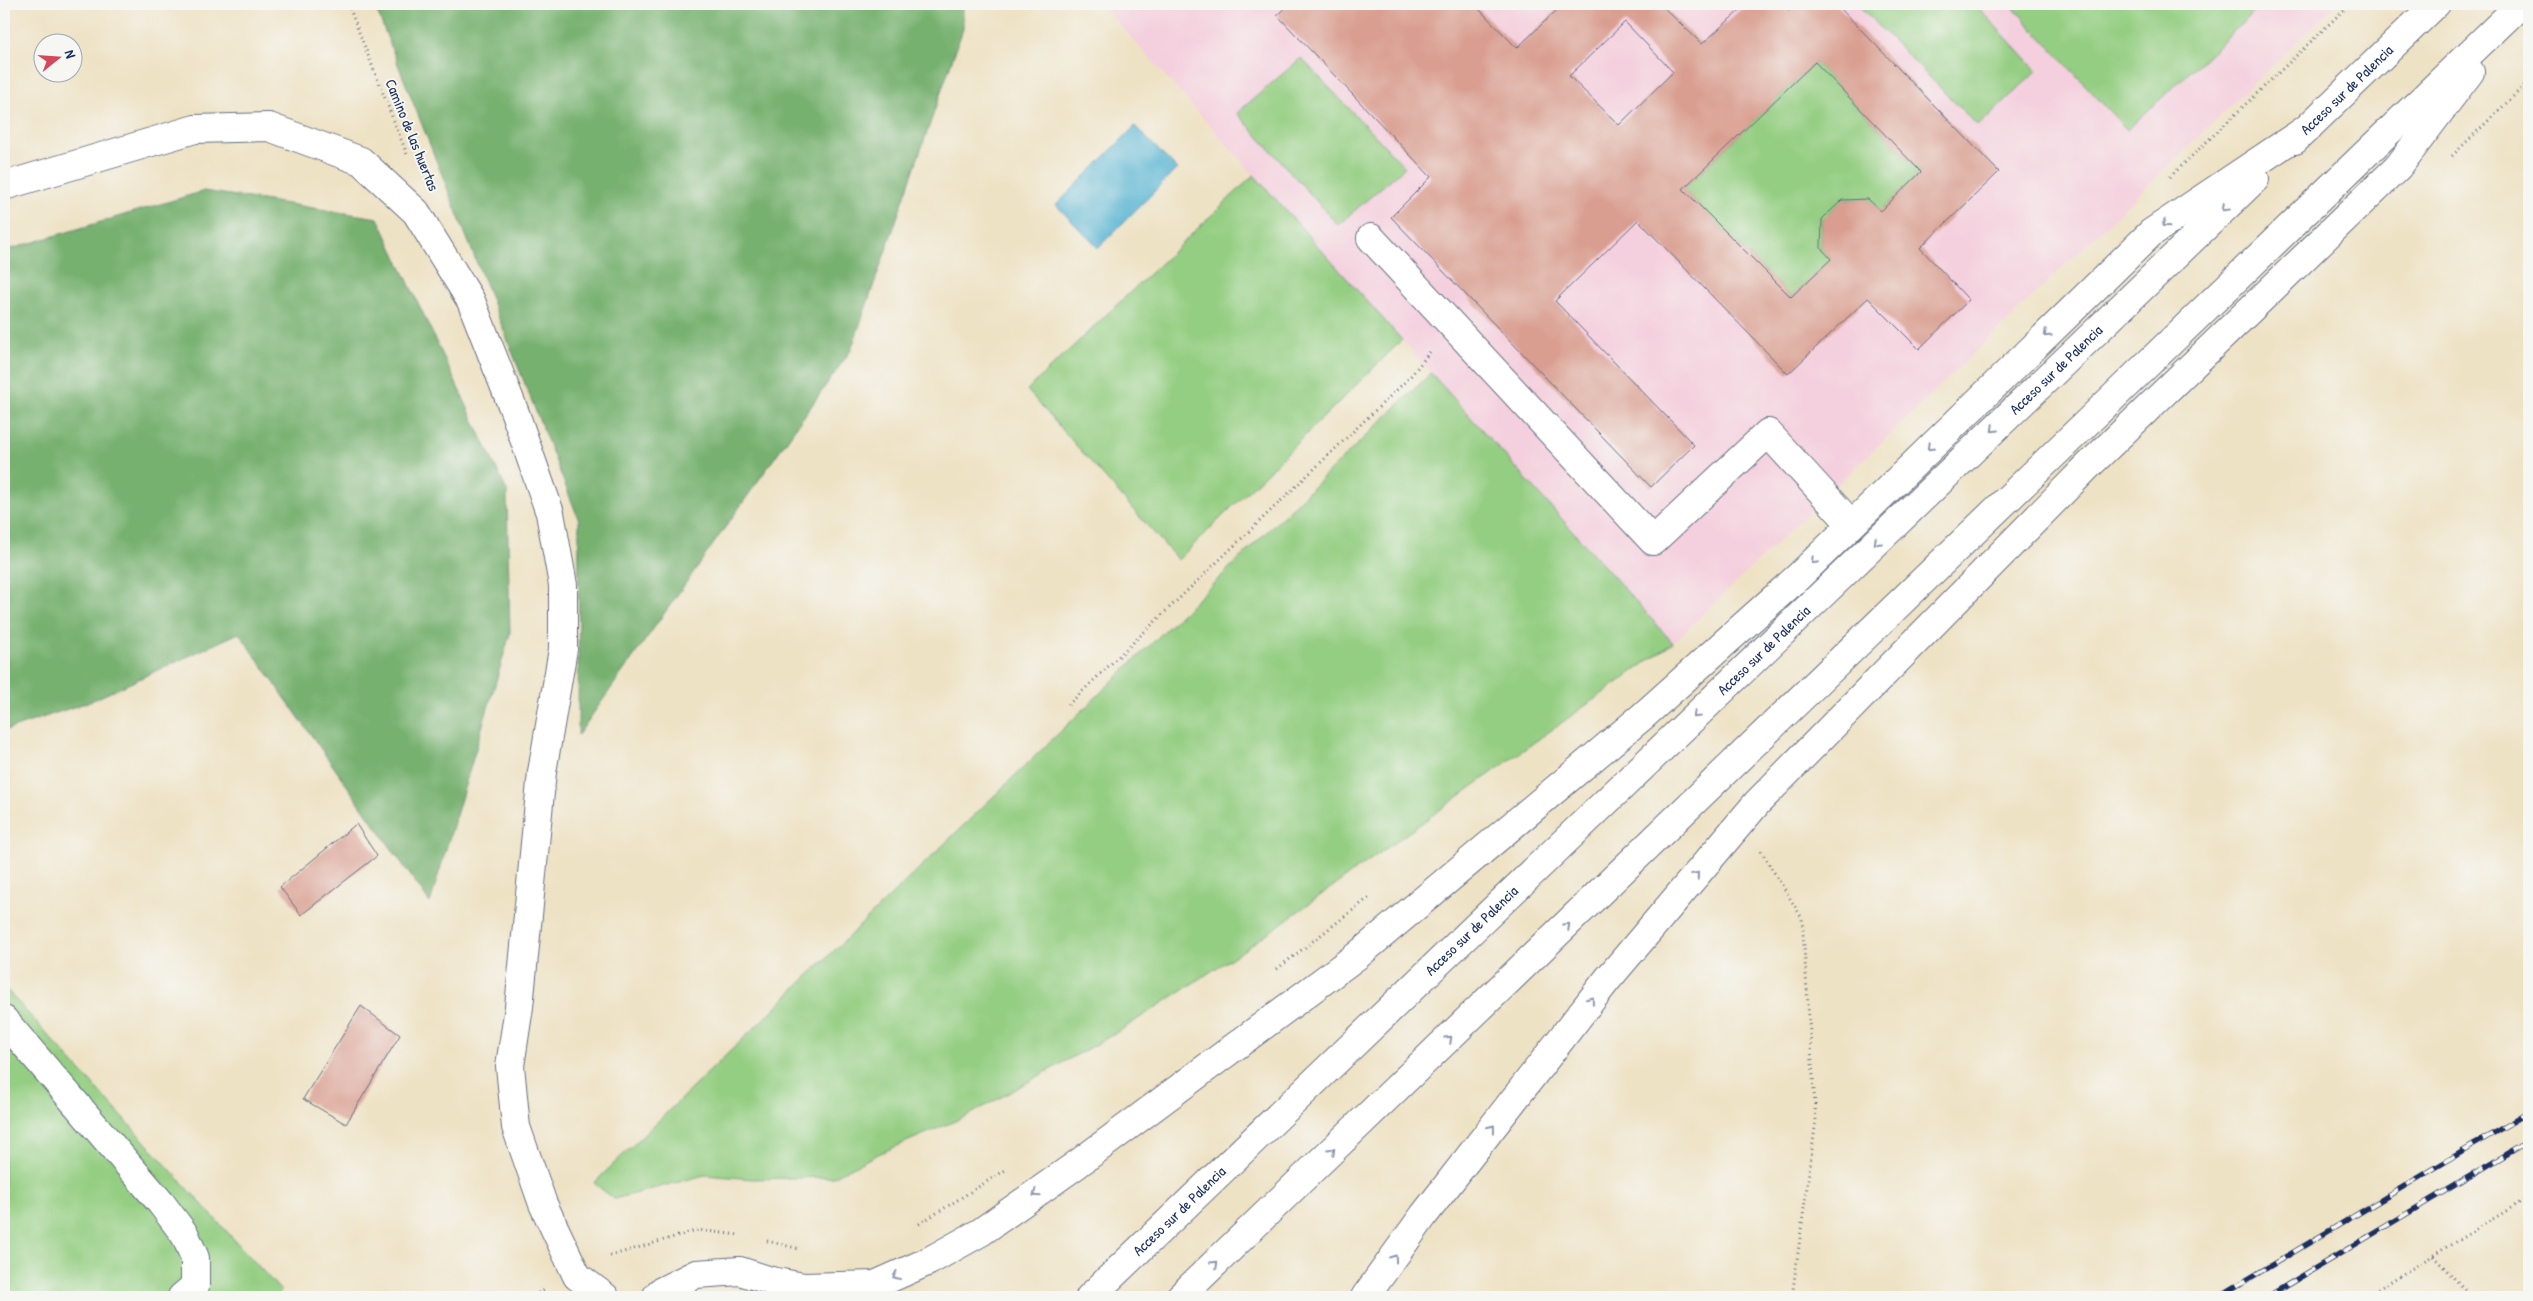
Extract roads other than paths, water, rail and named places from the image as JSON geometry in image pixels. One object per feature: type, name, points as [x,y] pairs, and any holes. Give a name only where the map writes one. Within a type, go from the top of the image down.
[{"type":"main road","points":[[2359,78],[2409,4]]},
{"type":"main road","name":"Acceso sur de Palencia","points":[[1090,1297],[2436,4]]},
{"type":"main road","points":[[1180,1297],[2522,4]]},
{"type":"main road","points":[[1365,1297],[1424,1216],[1607,980],[1757,803],[2086,468],[2398,167],[2522,4]]},
{"type":"main road","points":[[4,186],[195,129],[270,127],[362,161],[416,212],[471,301],[516,413],[550,513],[563,585],[563,649],[542,772],[519,1007],[510,1066],[516,1127],[543,1204],[578,1276],[605,1297]]},
{"type":"main road","points":[[656,1297],[660,1292],[696,1274],[740,1271],[772,1281],[804,1286],[875,1285],[929,1261],[981,1232],[1076,1165],[1358,955],[1643,716],[1798,577],[2151,233],[2308,128]]},
{"type":"main road","points":[[1371,238],[1653,541],[1768,433],[1851,524]]},
{"type":"main road","points":[[4,1020],[161,1203],[185,1235],[195,1258],[194,1286],[182,1297]]},
{"type":"main road","points":[[772,1281],[794,1297]]},
{"type":"water","points":[[1135,126],[1177,169],[1098,248],[1056,205]]},
{"type":"railway","points":[[2218,1297],[2529,1112]]},
{"type":"railway","points":[[2267,1297],[2529,1141]]}]
